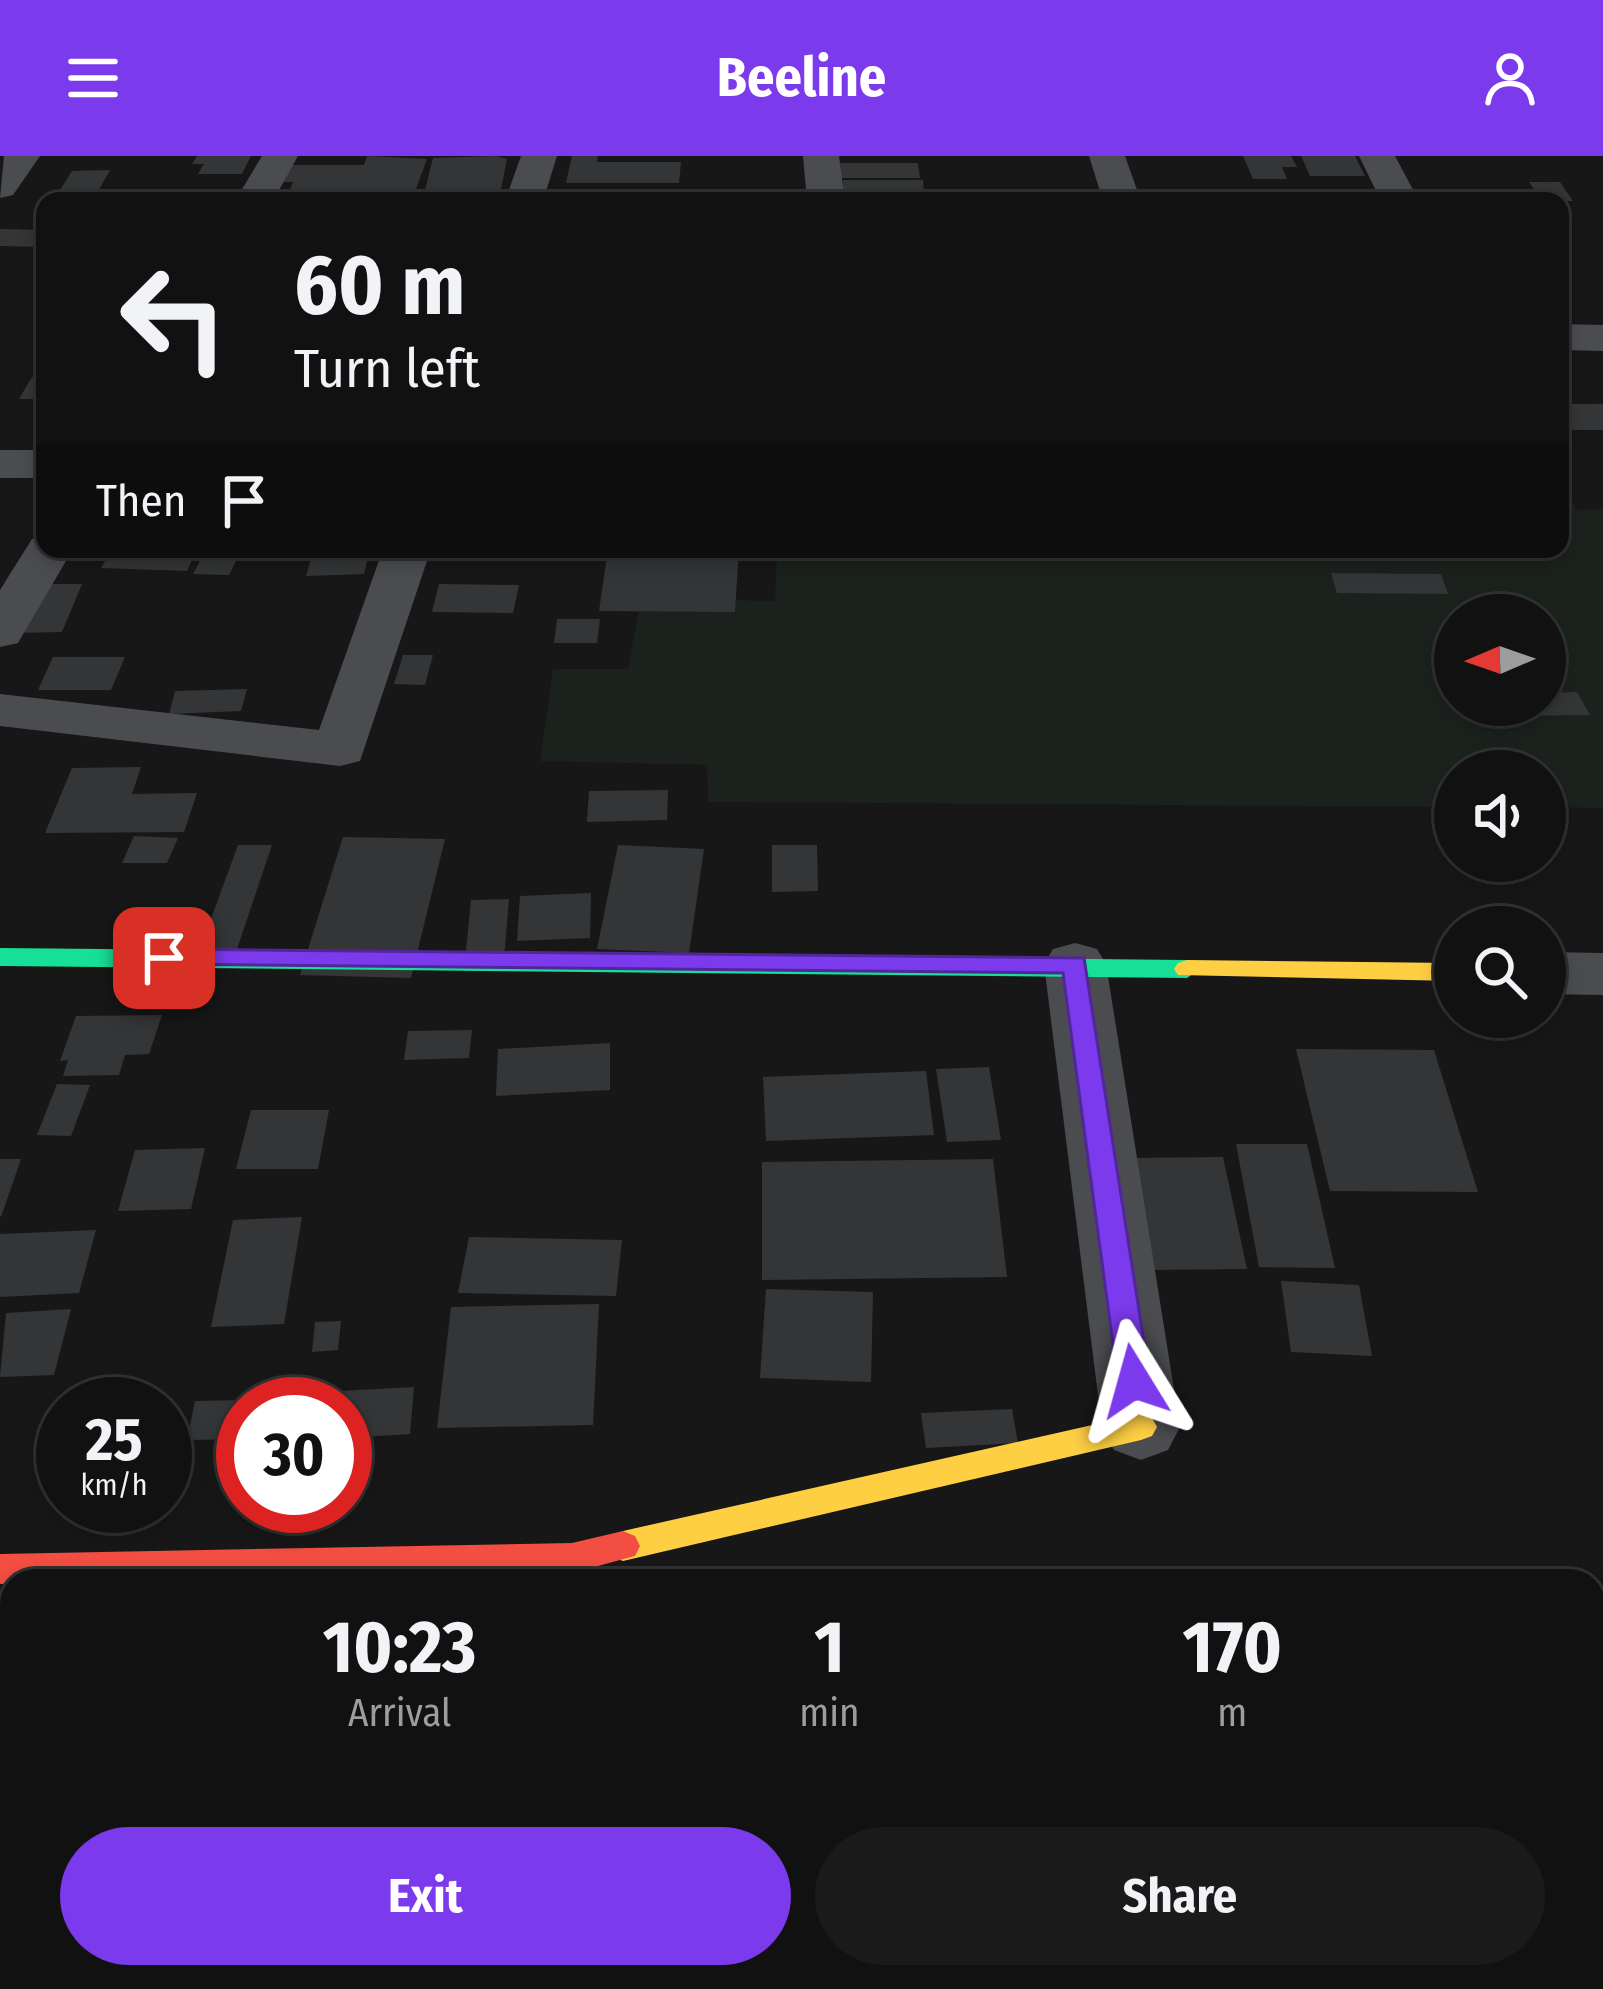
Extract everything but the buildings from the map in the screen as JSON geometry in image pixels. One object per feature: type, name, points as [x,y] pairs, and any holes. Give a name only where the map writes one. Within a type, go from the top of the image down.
[{"type":"street","points":[[0,187],[22,156]]},
{"type":"street","points":[[259,192],[280,156]]},
{"type":"street","points":[[527,192],[538,156]]},
{"type":"street","points":[[821,156],[825,192]]},
{"type":"street","points":[[1107,156],[1119,192]]},
{"type":"street","points":[[1376,156],[1395,192]]},
{"type":"street","points":[[1569,337],[1603,338]]},
{"type":"street","points":[[0,464],[36,464]]},
{"type":"street","points":[[0,632],[44,558]]},
{"type":"street","points":[[0,710],[340,749],[404,558]]},
{"type":"street","points":[[0,957],[1434,971]]},
{"type":"street","points":[[598,1569],[1141,1427],[1075,964]]},
{"type":"street","points":[[1566,973],[1603,974]]},
{"type":"street","points":[[0,1568],[297,1569]]},
{"type":"shaded area","points":[[1569,496],[1578,510],[1603,509],[1603,808],[1566,807],[1566,750],[1434,750],[1434,807],[708,802],[707,765],[540,761],[553,669],[628,669],[641,598],[775,601],[777,558],[1569,558]]},
{"type":"traffic: fast","points":[[0,957],[1187,969]]},
{"type":"traffic: slow","points":[[1187,969],[1434,972]]},
{"type":"traffic: slow","points":[[623,1546],[1141,1427]]},
{"type":"traffic: jam","points":[[0,1569],[572,1558],[623,1546]]},
{"type":"route","points":[[164,958],[1075,964],[1134,1381]]}]
